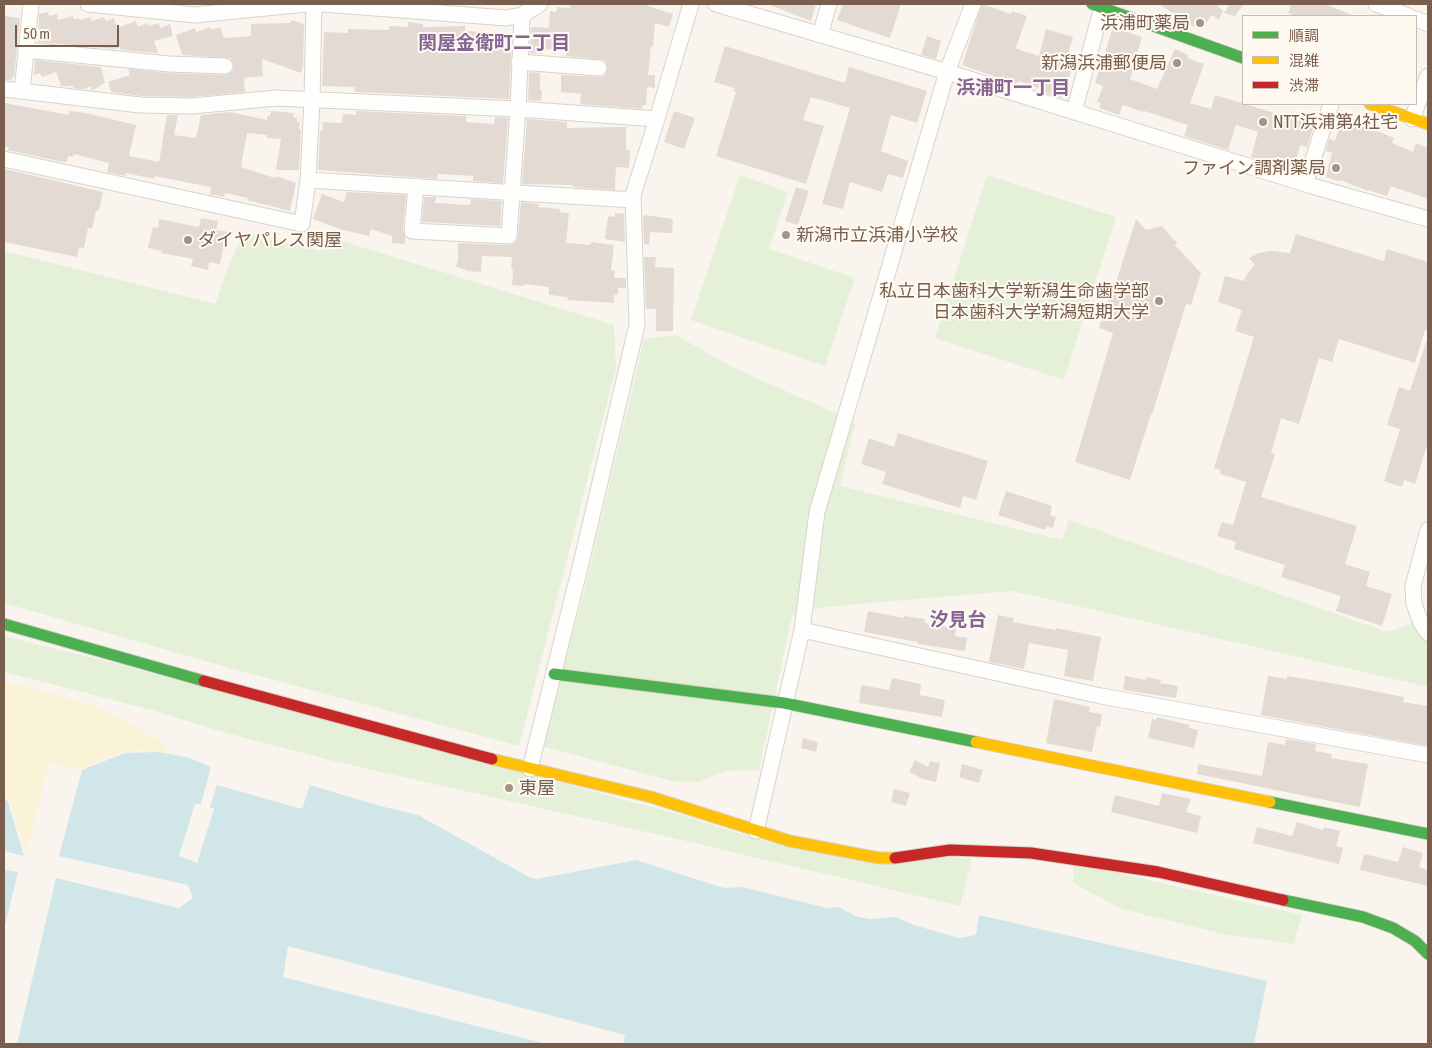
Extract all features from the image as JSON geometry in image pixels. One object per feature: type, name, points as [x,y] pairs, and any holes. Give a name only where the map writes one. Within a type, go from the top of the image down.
[{"type":"street","points":[[22,91],[31,4]]},
{"type":"street","points":[[88,4],[196,9],[306,4]]},
{"type":"street","points":[[4,159],[302,224],[308,180],[314,4]]},
{"type":"street","points":[[324,4],[506,18],[522,15],[540,4]]},
{"type":"street","points":[[530,769],[582,559],[636,325],[633,195],[691,4]]},
{"type":"street","points":[[716,4],[947,72],[1305,184],[1428,219]]},
{"type":"street","points":[[820,35],[829,4]]},
{"type":"street","points":[[756,831],[802,630],[817,512],[947,72],[973,4]]},
{"type":"street","points":[[1376,4],[1406,15]]},
{"type":"street","points":[[1074,112],[1097,6],[1124,9],[1242,58]]},
{"type":"street","points":[[416,186],[412,231],[509,236],[518,109],[522,15]]},
{"type":"street","points":[[26,50],[169,64],[225,66]]},
{"type":"street","points":[[519,62],[599,68]]},
{"type":"street","points":[[1417,105],[1428,76]]},
{"type":"street","points":[[4,88],[140,105],[192,106],[276,98],[518,109],[657,118]]},
{"type":"street","points":[[1305,184],[1330,105]]},
{"type":"street","points":[[1373,105],[1428,124]]},
{"type":"street","points":[[1412,118],[1417,105]]},
{"type":"street","points":[[308,180],[633,200]]},
{"type":"street","points":[[1428,530],[1412,586],[1414,604],[1421,623],[1428,633]]},
{"type":"street","points":[[4,624],[232,689],[530,769],[651,797],[790,841],[880,858],[900,858],[950,850],[1031,853],[1158,872],[1363,917],[1393,928],[1415,941],[1428,954]]},
{"type":"street","points":[[802,630],[1100,696],[1428,756]]},
{"type":"street","points":[[554,674],[784,703],[1428,834]]},
{"type":"green space","points":[[740,175],[788,192],[769,249],[855,278],[825,366],[691,320]]},
{"type":"green space","points":[[987,175],[1116,217],[1064,380],[935,338]]},
{"type":"green space","points":[[248,234],[322,251],[326,236],[614,325],[616,368],[519,746],[226,667],[4,603],[4,251],[216,304],[222,283],[239,242]]},
{"type":"green space","points":[[676,335],[734,368],[835,413],[855,424],[840,486],[1062,540],[1069,520],[1388,632],[1428,616],[1428,687],[1012,591],[824,607],[792,616],[759,770],[725,771],[698,782],[672,781],[541,746],[582,600],[644,339]]},
{"type":"green space","points":[[4,636],[113,663],[674,813],[765,841],[972,859],[960,906],[686,841],[337,762],[219,731],[152,710],[4,672]]},
{"type":"green space","points":[[1074,863],[1302,915],[1294,944],[1223,934],[1122,909],[1073,883]]},
{"type":"sand","points":[[4,681],[97,706],[159,740],[166,747],[167,753],[138,750],[123,751],[80,770],[49,764],[26,854],[10,802],[4,795]]},
{"type":"shaded area","points":[[158,752],[187,757],[211,767],[201,804],[195,804],[179,856],[197,863],[214,809],[210,807],[217,785],[302,809],[310,785],[418,815],[529,877],[537,879],[636,860],[724,888],[742,887],[827,908],[838,907],[858,917],[871,919],[896,917],[914,925],[959,938],[976,935],[979,915],[1267,981],[1254,1044],[17,1044],[56,878],[179,908],[193,898],[188,885],[59,856],[82,770],[125,753]]},
{"type":"shaded area","points":[[4,798],[8,802],[24,856],[4,851]]},
{"type":"shaded area","points":[[4,870],[18,872],[4,930]]},
{"type":"pier","points":[[288,946],[625,1035],[623,1044],[547,1044],[283,977]]},
{"type":"building","points":[[570,4],[642,4],[673,14],[669,27],[655,23],[648,75],[655,75],[655,88],[647,87],[646,105],[643,105],[642,109],[580,104],[581,94],[561,92],[561,75],[603,77],[608,68],[604,60],[566,56],[566,50],[542,49],[542,54],[530,53],[531,27],[549,28],[550,11],[556,12],[557,7],[570,8]]},
{"type":"building","points":[[767,4],[816,4],[811,21]]},
{"type":"building","points":[[843,4],[901,4],[890,38],[837,20]]},
{"type":"building","points":[[982,4],[1011,14],[1012,11],[1027,16],[1016,47],[1017,49],[1039,56],[1046,29],[1073,37],[1067,57],[1075,60],[1062,98],[1018,81],[1016,84],[962,65]]},
{"type":"building","points":[[1159,4],[1221,4],[1218,7],[1223,10],[1219,20],[1212,15],[1202,29],[1192,26]]},
{"type":"building","points":[[1230,4],[1244,4],[1235,16],[1224,13]]},
{"type":"building","points":[[1291,4],[1325,4],[1352,15],[1293,15],[1288,13]]},
{"type":"building","points":[[48,12],[49,16],[57,14],[58,20],[73,16],[73,19],[79,18],[80,20],[90,17],[92,21],[104,17],[106,21],[114,18],[117,28],[136,21],[138,27],[148,23],[149,26],[159,23],[160,28],[170,24],[173,36],[154,41],[158,53],[121,50],[120,47],[114,49],[38,42],[39,14]]},
{"type":"building","points":[[4,16],[20,18],[14,77],[12,77],[12,80],[4,80]]},
{"type":"building","points":[[291,20],[304,24],[303,66],[301,73],[262,59],[263,76],[244,78],[245,92],[192,97],[141,96],[111,92],[108,82],[130,75],[128,69],[225,75],[233,71],[234,66],[230,58],[182,55],[176,35],[195,28],[196,32],[210,27],[211,30],[220,27],[224,38],[251,36],[251,24],[291,23]]},
{"type":"building","points":[[408,22],[423,24],[423,27],[465,26],[465,31],[508,33],[508,37],[512,37],[509,99],[356,92],[354,87],[322,86],[324,32],[348,33],[348,29],[389,30],[389,26],[408,27]]},
{"type":"building","points":[[1113,27],[1142,37],[1130,79],[1157,89],[1175,49],[1188,55],[1187,58],[1204,64],[1190,103],[1211,109],[1215,95],[1242,103],[1242,105],[1248,105],[1314,125],[1307,147],[1300,145],[1294,170],[1251,157],[1258,132],[1236,125],[1228,150],[1184,136],[1188,125],[1123,105],[1119,115],[1099,108],[1101,103],[1097,102],[1103,86],[1095,83]]},
{"type":"building","points":[[927,36],[941,41],[936,59],[921,55]]},
{"type":"building","points":[[725,46],[845,83],[849,67],[927,91],[917,123],[891,115],[881,151],[908,161],[903,178],[888,174],[882,192],[850,182],[843,209],[822,204],[850,108],[811,97],[803,120],[824,126],[806,184],[716,156],[736,92],[733,91],[734,88],[714,82]]},
{"type":"building","points":[[35,60],[101,67],[105,83],[93,90],[91,90],[92,86],[84,89],[73,88],[73,86],[61,86],[56,72],[42,77],[40,73],[34,75]]},
{"type":"building","points":[[529,72],[540,73],[541,101],[528,100]]},
{"type":"building","points":[[4,103],[69,115],[69,111],[86,113],[136,125],[129,156],[159,162],[167,115],[178,115],[174,135],[196,138],[201,115],[230,112],[267,120],[267,116],[270,116],[271,111],[294,113],[293,117],[297,118],[297,122],[300,122],[299,129],[301,129],[299,170],[276,170],[281,139],[267,138],[267,135],[247,133],[241,167],[296,183],[290,211],[225,193],[224,197],[210,194],[211,187],[154,176],[154,179],[126,173],[126,176],[107,172],[109,163],[74,154],[73,157],[68,156],[67,162],[63,162],[8,150],[9,147],[4,146]]},
{"type":"building","points":[[356,111],[466,116],[466,122],[494,124],[495,117],[508,118],[503,183],[473,181],[473,176],[438,174],[437,179],[318,170],[320,131],[322,131],[323,122],[342,123],[343,114],[356,115]]},
{"type":"building","points":[[674,111],[695,118],[684,149],[664,142]]},
{"type":"building","points":[[1343,117],[1394,138],[1392,143],[1413,152],[1416,143],[1428,148],[1428,199],[1391,186],[1387,196],[1326,177],[1332,153],[1326,151],[1329,139],[1335,141]]},
{"type":"building","points":[[527,119],[567,122],[567,128],[626,127],[626,150],[630,150],[629,168],[616,167],[615,190],[573,187],[573,185],[522,184]]},
{"type":"building","points":[[5,169],[103,192],[99,211],[96,211],[92,229],[88,228],[84,248],[79,247],[77,257],[4,242]]},
{"type":"building","points":[[796,187],[809,191],[798,225],[785,221]]},
{"type":"building","points":[[347,192],[406,195],[403,230],[405,244],[392,243],[392,236],[371,229],[369,236],[343,230],[313,219],[322,194],[344,202]]},
{"type":"building","points":[[424,197],[436,197],[435,203],[470,205],[471,199],[502,201],[500,226],[422,222]]},
{"type":"building","points":[[521,202],[539,204],[538,207],[560,209],[560,212],[569,213],[566,243],[590,245],[591,242],[614,245],[611,270],[615,271],[614,278],[626,278],[626,288],[618,288],[618,295],[614,295],[614,303],[567,300],[568,297],[549,295],[549,287],[524,284],[524,286],[512,285],[512,257],[482,256],[481,272],[467,271],[456,267],[458,243],[509,245],[516,242]]},
{"type":"building","points":[[615,213],[624,214],[625,242],[605,239],[608,216],[615,217]]},
{"type":"building","points":[[645,215],[673,219],[672,233],[650,232],[649,245],[644,244],[643,217]]},
{"type":"building","name":"ダイヤパレス関屋","points":[[201,218],[218,221],[216,230],[227,232],[220,264],[209,262],[208,270],[191,266],[193,259],[161,253],[162,251],[148,248],[153,227],[158,228],[159,219],[199,227]]},
{"type":"building","points":[[1136,219],[1146,230],[1162,226],[1177,243],[1175,245],[1201,273],[1191,305],[1186,304],[1130,480],[1075,462],[1113,333],[1099,328],[1109,298],[1111,298]]},
{"type":"building","points":[[1296,234],[1384,261],[1387,249],[1428,262],[1428,331],[1425,330],[1415,363],[1339,339],[1332,362],[1319,358],[1299,424],[1281,418],[1271,453],[1275,455],[1261,497],[1357,526],[1345,564],[1370,572],[1366,586],[1392,594],[1382,626],[1336,611],[1341,596],[1281,577],[1285,565],[1234,549],[1236,542],[1217,536],[1222,522],[1233,525],[1246,482],[1220,474],[1221,470],[1214,468],[1254,337],[1235,331],[1242,310],[1218,302],[1225,276],[1244,281],[1255,265],[1249,258],[1259,253],[1271,251],[1290,253]]},
{"type":"building","points":[[644,257],[656,257],[655,267],[674,268],[673,331],[656,331],[656,309],[646,309]]},
{"type":"building","points":[[1426,342],[1428,342],[1428,442],[1415,484],[1404,480],[1402,487],[1384,481],[1400,429],[1387,425],[1399,387],[1410,391]]},
{"type":"building","points":[[898,433],[988,461],[976,500],[963,496],[960,508],[882,484],[886,472],[861,464],[869,438],[894,447]]},
{"type":"building","points":[[1006,491],[1052,506],[1050,515],[1056,517],[1053,528],[1046,526],[1045,530],[998,515]]},
{"type":"building","points":[[868,611],[903,618],[904,616],[925,619],[925,623],[956,628],[955,636],[967,638],[965,651],[918,644],[918,642],[864,632]]},
{"type":"building","points":[[998,615],[1014,618],[1013,622],[1101,637],[1093,681],[1064,676],[1068,650],[1029,643],[1024,669],[989,662]]},
{"type":"building","points":[[1125,676],[1146,680],[1146,677],[1161,680],[1160,683],[1178,686],[1176,698],[1123,690]]},
{"type":"building","points":[[1268,676],[1287,679],[1287,676],[1343,685],[1404,697],[1403,702],[1428,706],[1428,746],[1261,715]]},
{"type":"building","points":[[892,678],[921,684],[920,695],[945,700],[942,717],[859,703],[861,685],[889,690]]},
{"type":"building","points":[[1054,699],[1090,707],[1089,712],[1102,714],[1100,727],[1097,727],[1092,752],[1046,743]]},
{"type":"building","points":[[1157,717],[1189,725],[1189,728],[1198,730],[1194,748],[1148,738],[1152,719],[1156,720]]},
{"type":"building","points":[[803,738],[818,742],[816,752],[801,748]]},
{"type":"building","points":[[1286,739],[1316,744],[1315,751],[1332,754],[1331,758],[1368,764],[1360,807],[1197,774],[1198,764],[1262,776],[1268,742],[1285,745]]},
{"type":"building","points":[[915,760],[928,767],[930,761],[940,763],[936,782],[923,779],[909,772]]},
{"type":"building","points":[[962,764],[983,770],[979,783],[959,777]]},
{"type":"building","points":[[894,789],[910,793],[906,806],[891,802]]},
{"type":"building","points":[[1162,793],[1191,799],[1186,812],[1201,816],[1197,833],[1111,812],[1115,795],[1159,806]]},
{"type":"building","points":[[1297,822],[1323,830],[1324,827],[1340,831],[1336,846],[1343,848],[1339,864],[1253,843],[1257,827],[1292,836]]},
{"type":"building","points":[[1403,847],[1423,853],[1419,867],[1428,870],[1428,886],[1360,870],[1364,854],[1398,862]]},
{"type":"traffic: fast","points":[[1092,4],[1242,58]]},
{"type":"traffic: fast","points":[[4,624],[204,681]]},
{"type":"traffic: fast","points":[[554,674],[784,703],[976,742]]},
{"type":"traffic: fast","points":[[1270,802],[1428,834]]},
{"type":"traffic: fast","points":[[1283,900],[1363,917],[1393,928],[1415,941],[1428,954]]},
{"type":"traffic: slow","points":[[1373,105],[1428,124]]},
{"type":"traffic: slow","points":[[976,742],[1270,802]]},
{"type":"traffic: slow","points":[[492,759],[651,797],[790,841],[879,858],[895,858]]},
{"type":"traffic: jam","points":[[204,681],[492,759]]},
{"type":"traffic: jam","points":[[895,858],[950,850],[1031,853],[1158,872],[1283,900]]},
{"type":"place","name":"浜浦町薬局","points":[[1200,23]]},
{"type":"place","name":"新潟浜浦郵便局","points":[[1177,63]]},
{"type":"place","name":"NTT浜浦第4社宅","points":[[1263,122]]},
{"type":"place","name":"ファイン調剤薬局","points":[[1336,168]]},
{"type":"place","name":"新潟市立浜浦小学校","points":[[786,235]]},
{"type":"place","name":"ダイヤパレス関屋","points":[[188,240]]},
{"type":"place","name":"私立日本歯科大学新潟生命歯学部 日本歯科大学新潟短期大学","points":[[1159,301]]},
{"type":"place","name":"東屋","points":[[509,788]]},
{"type":"district","name":"関屋金衛町二丁目","points":[[494,43]]},
{"type":"district","name":"浜浦町一丁目","points":[[1013,88]]},
{"type":"district","name":"汐見台","points":[[958,620]]}]
